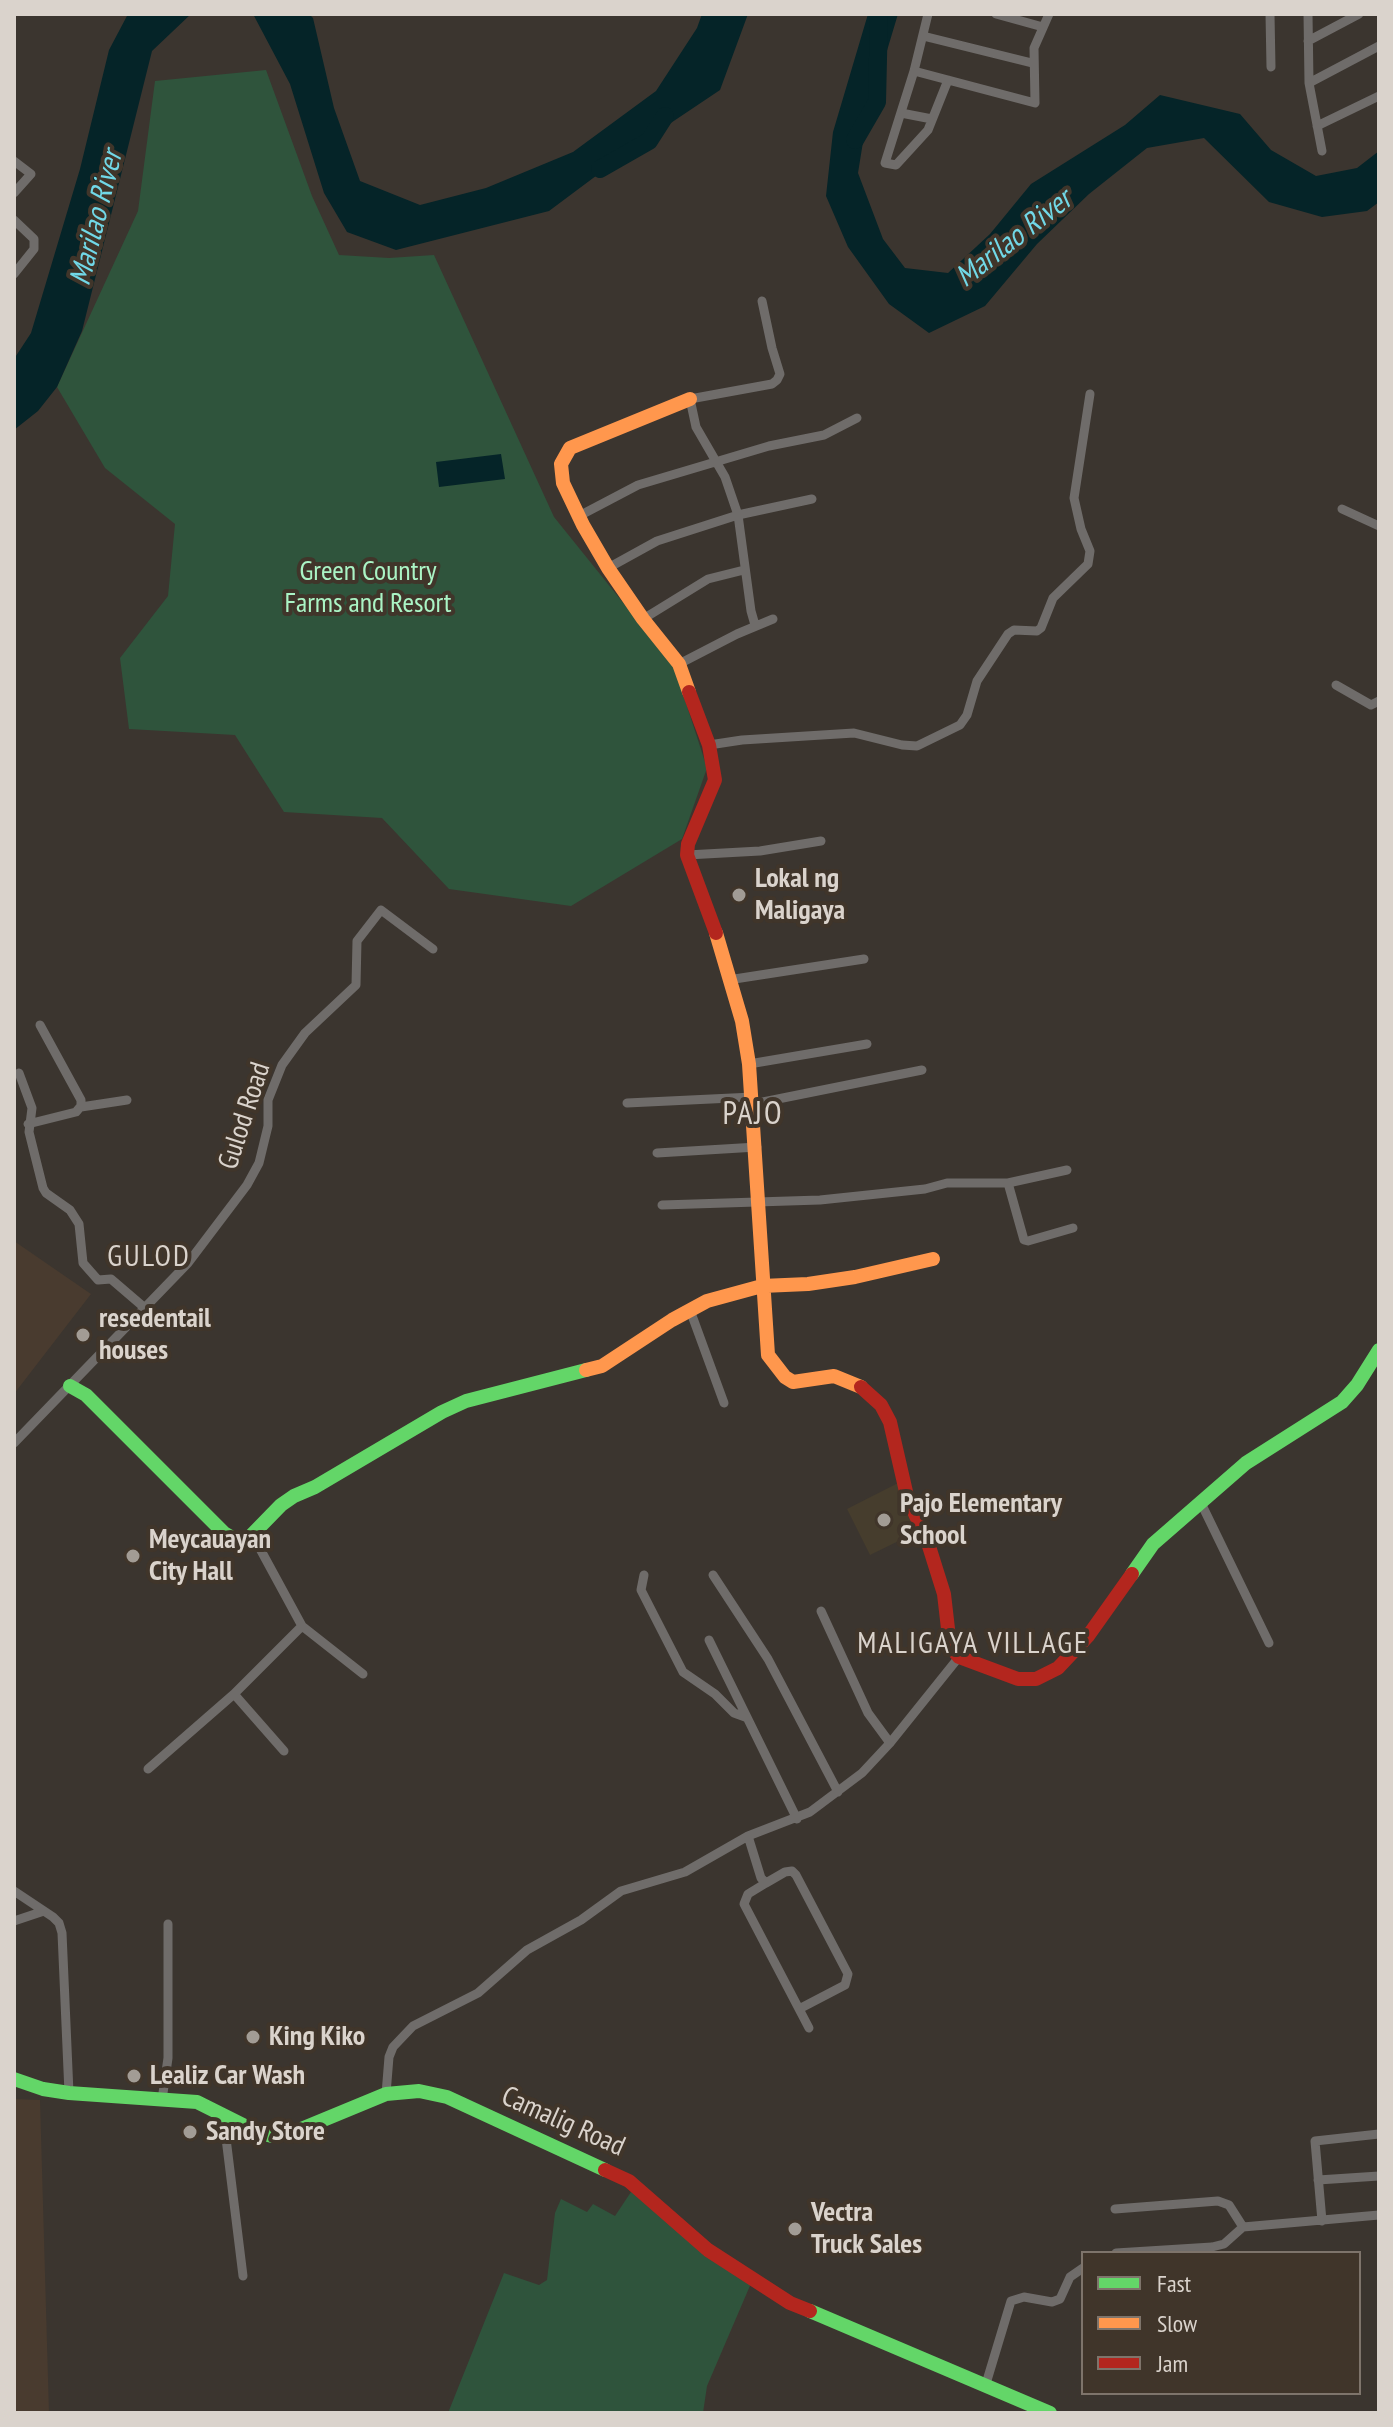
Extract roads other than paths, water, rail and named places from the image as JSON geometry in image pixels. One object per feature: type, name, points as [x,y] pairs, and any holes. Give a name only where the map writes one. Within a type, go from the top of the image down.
[{"type":"street","points":[[928,14],[885,163],[896,165],[928,130],[948,80]]},
{"type":"street","points":[[996,14],[1043,27]]},
{"type":"street","points":[[914,71],[1035,103],[1032,63],[1036,40],[1049,14]]},
{"type":"street","points":[[1270,14],[1271,67]]},
{"type":"street","points":[[1308,14],[1309,83],[1322,151]]},
{"type":"street","points":[[1308,41],[1359,14]]},
{"type":"street","points":[[923,36],[1032,63]]},
{"type":"street","points":[[1309,83],[1379,46]]},
{"type":"street","points":[[1317,126],[1379,96]]},
{"type":"street","points":[[901,113],[932,119]]},
{"type":"street","points":[[14,161],[31,174],[14,193]]},
{"type":"street","points":[[14,220],[34,239],[34,249],[14,274]]},
{"type":"street","points":[[762,301],[780,374],[777,380],[772,384],[690,399],[570,448],[561,464],[563,483],[608,568],[679,664],[709,745],[715,780],[688,844],[687,855],[704,893],[742,1021],[749,1064],[757,1147],[768,1355],[785,1377],[793,1382],[834,1376],[860,1386],[873,1396],[890,1422],[907,1496],[928,1543],[944,1594],[950,1646],[959,1657],[1018,1679],[1036,1679],[1058,1668],[1088,1636],[1153,1544],[1246,1463],[1342,1402],[1379,1350]]},
{"type":"street","points":[[709,745],[854,733],[917,746],[960,725],[967,715],[977,681],[1008,634],[1014,630],[1037,631],[1041,628],[1053,598],[1088,564],[1090,551],[1074,498],[1090,394]]},
{"type":"street","points":[[690,399],[696,427],[725,477],[738,515],[744,570],[755,625]]},
{"type":"street","points":[[579,516],[638,485],[769,446],[824,435],[857,418]]},
{"type":"street","points":[[608,568],[657,541],[738,515],[812,499]]},
{"type":"street","points":[[1342,509],[1379,526]]},
{"type":"street","points":[[643,619],[708,579],[744,570]]},
{"type":"street","points":[[679,664],[773,619]]},
{"type":"street","points":[[1336,685],[1371,705],[1379,701]]},
{"type":"street","points":[[687,855],[760,851],[821,841]]},
{"type":"street","name":"Gulod Road","points":[[14,1443],[146,1309],[209,1238],[247,1185],[259,1163],[268,1126],[268,1100],[282,1065],[305,1033],[356,985],[357,941],[381,910],[433,949]]},
{"type":"street","points":[[728,980],[864,959]]},
{"type":"street","points":[[40,1025],[81,1100],[81,1107]]},
{"type":"street","points":[[749,1064],[867,1044]]},
{"type":"street","points":[[627,1103],[753,1100],[922,1070]]},
{"type":"street","points":[[19,1073],[32,1108],[28,1124],[43,1188],[70,1210],[79,1224],[81,1257],[88,1271],[98,1280],[113,1280],[146,1309]]},
{"type":"street","points":[[28,1124],[76,1112],[81,1107],[127,1100]]},
{"type":"street","points":[[657,1153],[757,1147]]},
{"type":"street","points":[[662,1205],[875,1195],[947,1183],[1008,1183],[1067,1170]]},
{"type":"street","points":[[1008,1183],[1024,1240],[1073,1228]]},
{"type":"street","points":[[70,1386],[86,1395],[224,1533],[243,1544],[294,1496],[315,1487],[442,1412],[466,1401],[602,1366],[707,1301],[762,1286],[808,1284],[855,1277],[933,1259]]},
{"type":"street","points":[[690,1310],[724,1403]]},
{"type":"street","points":[[1201,1503],[1269,1643]]},
{"type":"street","points":[[252,1534],[302,1626],[363,1674]]},
{"type":"street","points":[[644,1575],[641,1590],[683,1672],[715,1694],[734,1713],[745,1717]]},
{"type":"street","points":[[713,1575],[768,1659],[838,1792]]},
{"type":"street","points":[[821,1611],[868,1713],[890,1743]]},
{"type":"street","points":[[148,1769],[234,1694],[302,1626]]},
{"type":"street","points":[[709,1640],[797,1819]]},
{"type":"street","points":[[386,2094],[389,2057],[393,2047],[413,2026],[478,1993],[527,1950],[581,1920],[621,1891],[685,1872],[748,1836],[797,1819],[838,1792],[862,1773],[890,1743],[959,1657]]},
{"type":"street","points":[[234,1694],[284,1751]]},
{"type":"street","points":[[748,1836],[761,1878],[766,1883]]},
{"type":"street","points":[[799,2009],[845,1985],[848,1974],[792,1871],[748,1894],[744,1904],[799,2009],[809,2028]]},
{"type":"street","points":[[14,1891],[59,1923],[62,1933],[69,2093]]},
{"type":"street","points":[[14,1921],[44,1911]]},
{"type":"street","points":[[162,2100],[168,2058],[168,1924]]},
{"type":"street","name":"Camalig Road","points":[[14,2079],[43,2089],[69,2093],[197,2102],[259,2133],[283,2136],[386,2094],[419,2091],[447,2097],[618,2175],[724,2262],[790,2303],[1050,2413]]},
{"type":"street","points":[[223,2114],[243,2276]]},
{"type":"street","points":[[1322,2221],[1315,2141],[1379,2134]]},
{"type":"street","points":[[1318,2180],[1379,2176]]},
{"type":"street","points":[[1115,2209],[1218,2201],[1229,2205],[1243,2227]]},
{"type":"street","points":[[1148,2251],[1224,2244],[1243,2227],[1379,2215]]},
{"type":"street","points":[[985,2387],[1011,2301],[1024,2297],[1052,2302],[1060,2299],[1070,2277],[1081,2269]]},
{"type":"water","points":[[128,14],[191,14],[152,51],[82,331],[57,387],[38,411],[14,430],[14,359],[31,333],[80,169],[109,50]]},
{"type":"water","points":[[253,14],[309,14],[313,18],[334,108],[360,181],[420,205],[486,188],[573,152],[656,91],[697,28],[702,14],[748,14],[720,90],[632,149],[549,211],[396,250],[347,232],[324,193],[290,84]]},
{"type":"water","points":[[868,14],[898,14],[867,117],[858,173],[883,239],[905,268],[948,273],[990,234],[1031,184],[1125,125],[1160,95],[1240,114],[1271,150],[1316,176],[1357,168],[1379,151],[1379,202],[1367,211],[1322,217],[1269,202],[1204,138],[1147,148],[1089,194],[1037,244],[985,306],[929,333],[889,304],[848,247],[826,196],[833,132]]},
{"type":"water","points":[[501,454],[505,479],[439,487],[436,462]]},
{"type":"waterway","name":"Marilao River","points":[[855,140],[877,102],[879,14]]},
{"type":"waterway","name":"Marilao River","points":[[600,169],[649,141],[665,116]]},
{"type":"place","name":"Lokal ng Maligaya","points":[[739,895]]},
{"type":"place","name":"resedentail houses","points":[[83,1335]]},
{"type":"place","name":"Pajo Elementary School","points":[[884,1520]]},
{"type":"place","name":"Meycauayan City Hall","points":[[133,1556]]},
{"type":"place","name":"King Kiko","points":[[253,2037]]},
{"type":"place","name":"Lealiz Car Wash","points":[[134,2076]]},
{"type":"place","name":"Sandy Store","points":[[190,2132]]},
{"type":"place","name":"Vectra Truck Sales","points":[[795,2229]]},
{"type":"district","name":"PAJO","points":[[753,1115]]},
{"type":"district","name":"GULOD","points":[[149,1257]]},
{"type":"district","name":"MALIGAYA VILLAGE","points":[[973,1644]]},
{"type":"park label","name":"Green Country Farms and Resort","points":[[368,588]]}]
